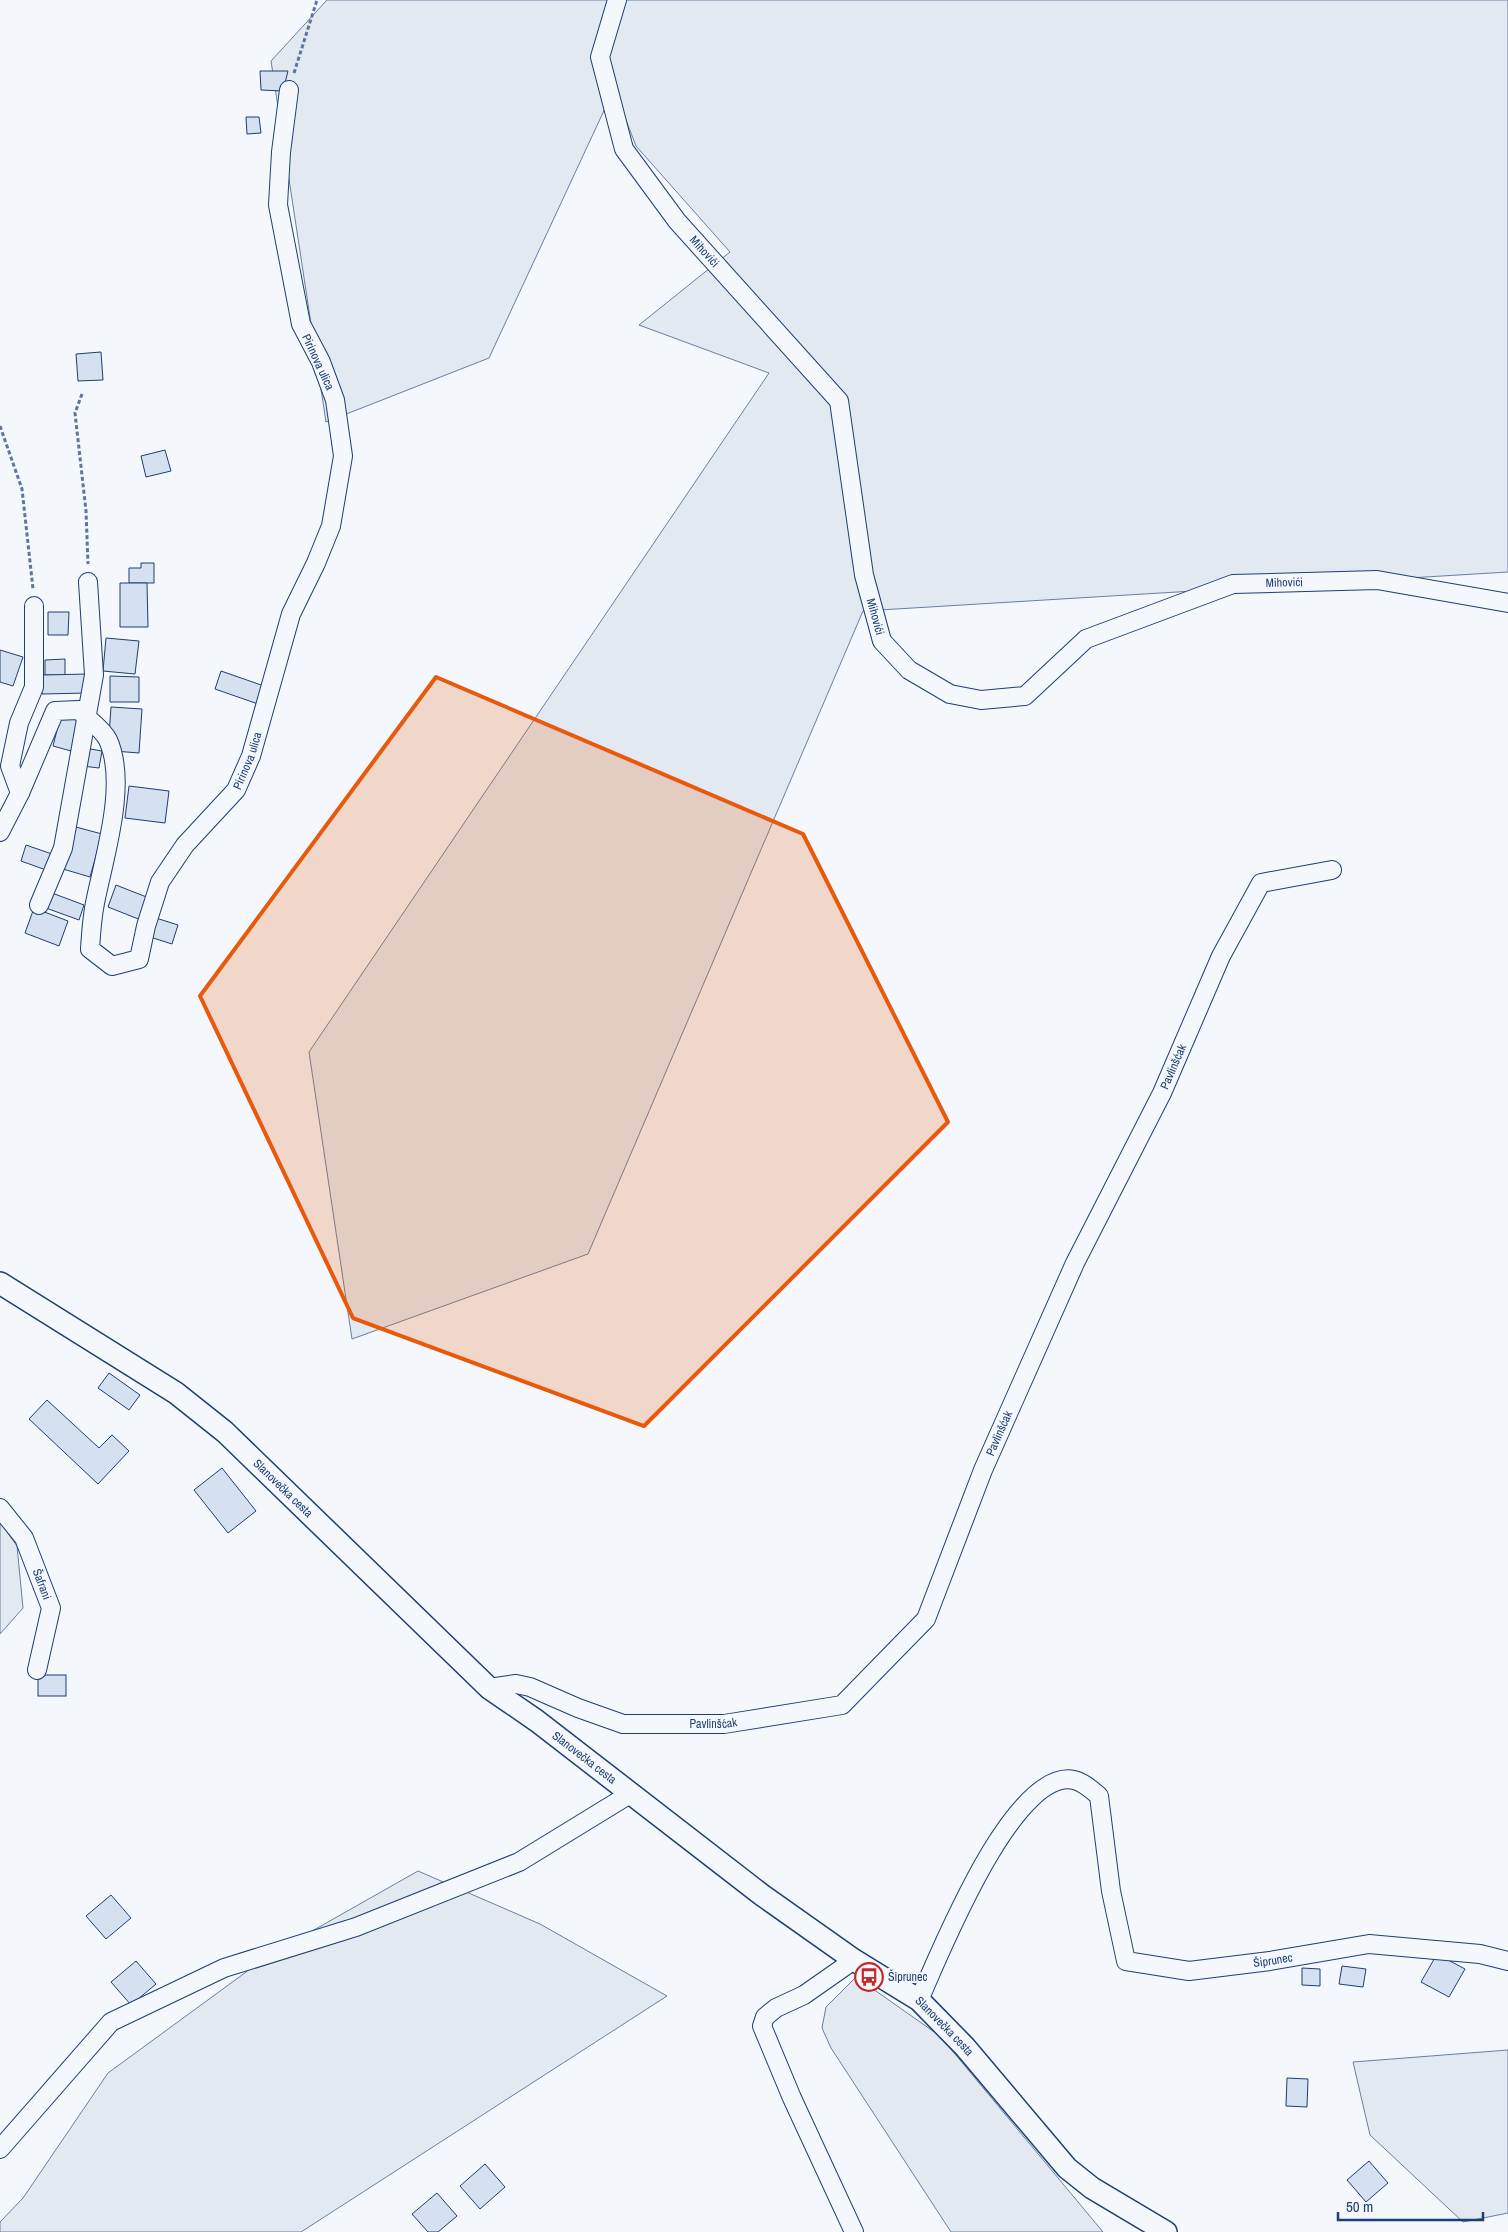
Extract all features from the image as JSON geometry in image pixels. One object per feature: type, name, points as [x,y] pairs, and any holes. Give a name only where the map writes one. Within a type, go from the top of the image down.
[{"type":"street","name":"Mihovići","points":[[618,0],[600,57],[624,149],[677,221],[839,401],[864,575],[882,641],[909,670],[950,694],[980,700],[1025,696],[1086,639],[1233,584],[1376,580],[1508,603]]},
{"type":"street","name":"Pirinova ulica","points":[[0,832],[20,793],[55,711],[79,710],[107,738],[112,751],[116,793],[109,840],[95,905],[90,948],[112,966],[139,960],[146,926],[160,882],[185,845],[236,790],[251,756],[291,614],[316,563],[330,526],[343,456],[336,400],[321,362],[301,324],[278,205],[281,152],[289,90]]},
{"type":"street","points":[[39,905],[63,848],[94,674],[88,582]]},
{"type":"street","points":[[20,793],[10,766],[19,723],[34,687],[34,606]]},
{"type":"street","name":"Pavlinšćak","points":[[489,1688],[516,1684],[530,1687],[578,1708],[623,1724],[724,1724],[842,1705],[926,1619],[983,1470],[1075,1263],[1162,1093],[1221,956],[1262,883],[1332,870]]},
{"type":"street","name":"Slanovečka cesta","points":[[2,1287],[176,1393],[225,1432],[489,1688],[536,1721],[762,1895],[854,1960],[919,2000],[964,2047],[1067,2168],[1092,2188],[1166,2232]]},
{"type":"street","name":"Šafrani","points":[[0,1508],[24,1538],[51,1608],[37,1670]]},
{"type":"street","name":"Šiprunec","points":[[919,2000],[969,1892],[999,1835],[1022,1807],[1042,1790],[1058,1782],[1073,1779],[1085,1785],[1099,1796],[1111,1891],[1126,1961],[1190,1971],[1270,1961],[1369,1944],[1480,1954],[1508,1961]]},
{"type":"street","points":[[0,2149],[111,2022],[224,1968],[356,1927],[518,1862],[630,1794]]},
{"type":"street","points":[[854,1960],[804,1995],[776,2008],[765,2017],[762,2026],[792,2098],[854,2232]]},
{"type":"path","points":[[289,90],[317,0]]},
{"type":"path","points":[[82,394],[74,413],[86,511],[88,582]]},
{"type":"path","points":[[0,426],[22,488],[34,606]]},
{"type":"highlighted area","points":[[436,677],[803,834],[948,1122],[644,1426],[353,1318],[200,996]]},
{"type":"shaded area","points":[[327,0],[1508,0],[1508,572],[863,611],[588,1254],[352,1339],[309,1052],[769,373],[639,325],[730,252],[636,146],[614,89],[489,358],[326,422],[271,61]]},
{"type":"shaded area","points":[[0,1522],[17,1546],[23,1608],[0,1634]]},
{"type":"shaded area","points":[[418,1871],[540,1924],[667,1996],[301,2232],[0,2232],[0,2222],[23,2198],[108,2073],[268,1956]]},
{"type":"shaded area","points":[[856,1977],[940,2036],[1103,2232],[951,2232],[831,2048],[822,2028],[826,2007]]},
{"type":"shaded area","points":[[1508,2050],[1508,2213],[1463,2222],[1370,2135],[1353,2062]]},
{"type":"building","points":[[260,71],[288,71],[283,91],[261,90]]},
{"type":"building","points":[[246,117],[259,117],[261,133],[247,134]]},
{"type":"building","points":[[101,352],[103,380],[78,381],[76,354]]},
{"type":"building","points":[[165,450],[171,471],[146,477],[141,456]]},
{"type":"building","points":[[141,563],[154,563],[154,583],[129,583],[129,568],[141,568]]},
{"type":"building","points":[[120,583],[147,583],[148,627],[120,627]]},
{"type":"building","points":[[48,612],[69,612],[68,635],[48,635]]},
{"type":"building","points":[[106,638],[139,641],[135,674],[103,671]]},
{"type":"building","points":[[0,650],[23,657],[13,686],[0,682]]},
{"type":"building","points":[[65,659],[65,675],[45,675],[45,660]]},
{"type":"building","points":[[221,671],[264,686],[258,704],[215,689]]},
{"type":"building","points":[[88,674],[88,693],[42,694],[42,675]]},
{"type":"building","points":[[110,676],[139,677],[139,702],[110,702]]},
{"type":"building","points":[[111,707],[142,709],[139,753],[114,751],[109,736]]},
{"type":"building","points":[[61,714],[79,719],[71,751],[53,746]]},
{"type":"building","points":[[85,748],[102,751],[99,768],[82,766]]},
{"type":"building","points":[[129,786],[169,791],[165,823],[125,818]]},
{"type":"building","points":[[76,827],[102,834],[90,877],[63,869]]},
{"type":"building","points":[[26,845],[52,854],[46,870],[21,861]]},
{"type":"building","points":[[116,885],[149,898],[141,920],[108,907]]},
{"type":"building","points":[[52,893],[84,905],[79,920],[46,908]]},
{"type":"building","points":[[34,908],[68,921],[59,946],[25,933]]},
{"type":"building","points":[[156,918],[178,925],[172,944],[150,937]]},
{"type":"building","points":[[109,1373],[140,1395],[129,1410],[98,1388]]},
{"type":"building","points":[[47,1400],[99,1448],[112,1435],[129,1451],[98,1484],[29,1419]]},
{"type":"building","points":[[222,1468],[256,1511],[228,1533],[194,1490]]},
{"type":"building","points":[[38,1675],[66,1675],[66,1696],[38,1696]]},
{"type":"building","points":[[111,1895],[131,1918],[106,1939],[86,1916]]},
{"type":"building","points":[[1437,1954],[1465,1969],[1449,1997],[1421,1982]]},
{"type":"building","points":[[136,1961],[156,1984],[131,2005],[111,1982]]},
{"type":"building","points":[[1342,1966],[1366,1969],[1363,1987],[1339,1984]]},
{"type":"building","points":[[1302,1968],[1320,1969],[1320,1986],[1302,1985]]},
{"type":"building","points":[[1287,2078],[1308,2079],[1307,2107],[1286,2106]]},
{"type":"building","points":[[1369,2161],[1388,2183],[1366,2202],[1347,2180]]},
{"type":"building","points":[[485,2164],[505,2187],[480,2209],[460,2186]]},
{"type":"building","points":[[437,2193],[457,2216],[438,2232],[428,2232],[412,2214]]},
{"type":"place","name":"Šiprunec","points":[[869,1977]]}]
